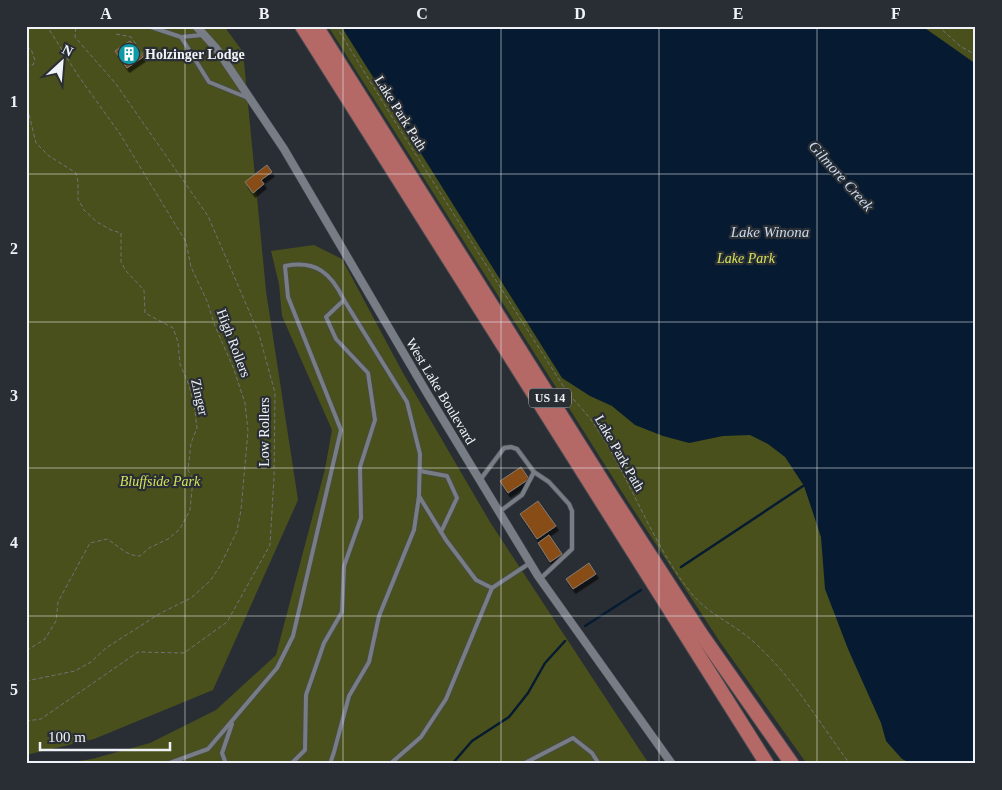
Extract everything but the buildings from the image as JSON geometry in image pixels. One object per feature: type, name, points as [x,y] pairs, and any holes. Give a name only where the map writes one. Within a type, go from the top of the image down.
[{"type":"highway","name":"US 14","points":[[302,26],[767,764]]},
{"type":"highway","name":"US 14","points":[[316,26],[643,544],[742,694],[792,764]]},
{"type":"street","name":"West Lake Boulevard","points":[[196,26],[202,35],[216,48],[284,149],[540,579],[672,764]]},
{"type":"lane","points":[[148,26],[181,37],[202,35]]},
{"type":"lane","points":[[181,37],[208,82],[250,99]]},
{"type":"lane","points":[[167,764],[208,749],[277,668],[293,636],[341,430],[288,296],[285,266],[300,263],[320,269],[336,283],[344,300],[407,402],[420,454],[419,496],[414,530],[379,616],[369,662],[349,696],[330,764]]},
{"type":"lane","points":[[291,764],[304,750],[306,695],[324,643],[342,612],[344,566],[361,518],[360,467],[375,420],[368,373],[336,339],[326,317],[344,300]]},
{"type":"lane","points":[[480,480],[504,448],[512,447],[517,449],[534,472],[549,482],[569,504],[572,511],[572,549],[540,579]]},
{"type":"lane","points":[[420,471],[447,476],[457,498],[441,532]]},
{"type":"lane","points":[[499,512],[522,495],[534,472]]},
{"type":"lane","points":[[419,496],[441,532],[476,580],[492,588]]},
{"type":"lane","points":[[392,764],[421,737],[446,700],[492,588],[530,563]]},
{"type":"lane","points":[[226,764],[222,752],[234,719]]},
{"type":"lane","points":[[523,764],[572,738],[592,753],[599,764]]},
{"type":"path","name":"High Rollers","points":[[26,681],[75,671],[91,662],[106,648],[159,614],[191,598],[210,581],[220,566],[237,530],[241,510],[248,431],[245,404],[233,367],[215,326],[207,301],[191,267],[186,242],[120,134],[77,74],[47,26]]},
{"type":"path","name":"Low Rollers","points":[[26,721],[41,719],[138,652],[184,653],[227,622],[270,546],[274,477],[275,393],[259,334],[208,216],[116,84],[75,37],[76,26]]},
{"type":"path","name":"Lake Park Path","points":[[336,26],[567,392],[596,426],[625,475],[646,521],[678,574],[701,605],[749,637],[771,659],[817,717],[850,764]]},
{"type":"path","points":[[883,26],[887,29]]},
{"type":"path","points":[[938,26],[960,46],[976,55]]},
{"type":"path","points":[[116,34],[131,37],[146,59]]},
{"type":"path","points":[[26,48],[32,49],[35,60],[33,65],[30,66],[26,62]]},
{"type":"path","name":"Zinger","points":[[26,102],[36,143],[48,156],[76,174],[78,199],[84,210],[97,222],[110,230],[121,233],[121,262],[126,271],[144,290],[145,313],[173,328],[178,342],[180,364],[189,385],[194,404],[196,428],[191,443],[188,470],[193,479],[190,510],[180,529],[168,539],[149,548],[140,556],[132,556],[125,553],[118,545],[107,539],[90,543],[58,602],[56,621],[45,639],[26,651]]},
{"type":"green space","name":"Bluffside Park","points":[[26,26],[224,26],[243,52],[266,291],[298,500],[213,690],[94,739],[26,755]]},
{"type":"green space","name":"Lake Winona","points":[[328,26],[976,26],[976,764],[807,764],[720,642],[627,500]]},
{"type":"green space","points":[[314,245],[342,259],[403,373],[490,522],[649,764],[60,764],[92,759],[150,743],[216,710],[276,655],[325,469],[332,430],[282,316],[279,284],[271,251]]},
{"type":"water","name":"Lake Winona","points":[[341,26],[922,26],[976,64],[976,762],[971,764],[912,764],[902,759],[886,741],[881,723],[848,649],[825,589],[821,537],[804,486],[785,457],[768,444],[750,435],[723,436],[689,443],[663,436],[635,425],[612,406],[590,396],[562,378]]},
{"type":"waterway","points":[[681,567],[803,486]]},
{"type":"waterway","points":[[585,626],[641,590]]},
{"type":"waterway","points":[[452,764],[472,741],[509,717],[528,693],[545,663],[565,641]]},
{"type":"place","name":"Holzinger Lodge","points":[[129,54]]},
{"type":"water label","name":"Gilmore Creek","points":[[841,176]]},
{"type":"park label","name":"Lake Park","points":[[746,258]]}]
